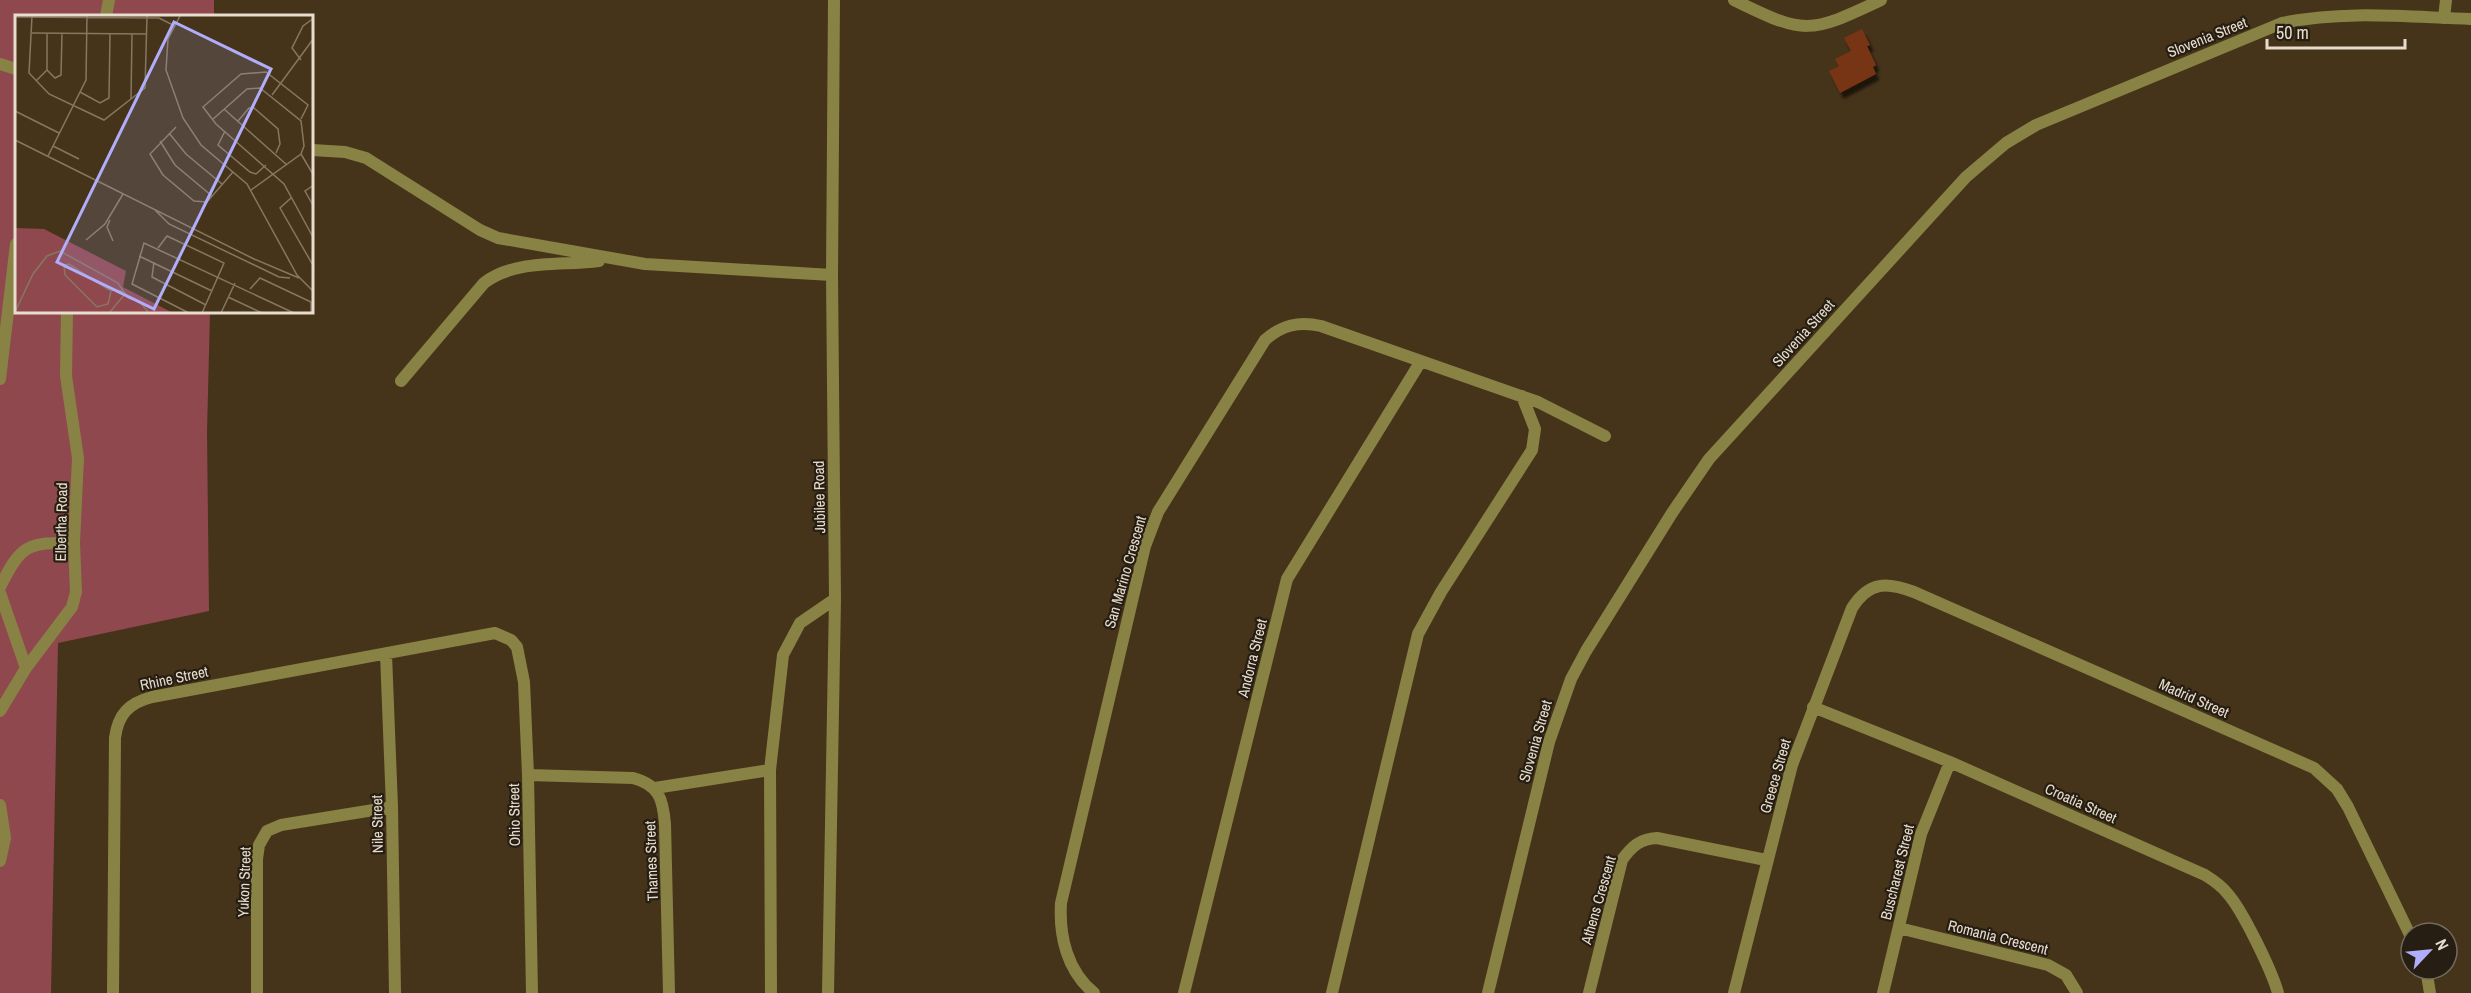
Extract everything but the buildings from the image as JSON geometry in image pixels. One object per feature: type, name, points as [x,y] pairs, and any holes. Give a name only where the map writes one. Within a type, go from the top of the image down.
[{"type":"street","points":[[106,15],[109,0]]},
{"type":"street","name":"Jubilee Road","points":[[828,993],[835,599],[832,275],[834,0]]},
{"type":"street","points":[[1734,0],[1780,22],[1806,27],[1837,20],[1881,0]]},
{"type":"street","points":[[2444,18],[2446,0]]},
{"type":"street","name":"Slovenia Street","points":[[1488,993],[1548,742],[1571,679],[1586,651],[1672,513],[1709,459],[1966,177],[2000,148],[2036,126],[2282,23],[2319,16],[2360,14],[2471,19]]},
{"type":"street","points":[[0,64],[15,69]]},
{"type":"street","points":[[314,150],[345,152],[366,158],[480,230],[498,238],[659,265],[832,275]]},
{"type":"street","points":[[0,379],[15,252]]},
{"type":"street","points":[[401,381],[484,283],[493,276],[510,269],[611,258]]},
{"type":"street","name":"Elbertha Road","points":[[0,711],[5,695],[72,607],[74,600],[78,458],[66,376],[68,314]]},
{"type":"street","name":"San Marino Crescent","points":[[1094,993],[1080,979],[1068,957],[1061,927],[1061,903],[1145,546],[1158,512],[1258,348],[1280,329],[1298,323],[1315,324],[1522,396],[1574,419],[1605,436]]},
{"type":"street","name":"Andorra Street","points":[[1184,993],[1287,579],[1421,360]]},
{"type":"street","points":[[1332,993],[1418,634],[1441,592],[1532,450],[1535,429],[1522,396]]},
{"type":"street","points":[[0,587],[16,557],[24,550],[43,543],[74,543]]},
{"type":"street","name":"Greece Street","points":[[1734,993],[1792,765],[1813,706],[1852,608],[1862,596],[1880,585]]},
{"type":"street","name":"Madrid Street","points":[[1880,585],[1895,586],[1914,592],[2314,768],[2337,789],[2348,807],[2403,921]]},
{"type":"street","points":[[0,593],[26,668]]},
{"type":"street","points":[[771,993],[770,770],[783,655],[800,623],[835,599]]},
{"type":"street","name":"Rhine Street","points":[[113,993],[115,738],[116,728],[123,712],[138,701],[152,697],[487,634],[502,634],[511,640]]},
{"type":"street","name":"Ohio Street","points":[[511,640],[521,658],[524,682],[532,993]]},
{"type":"street","name":"Nile Street","points":[[386,654],[392,807],[395,993]]},
{"type":"street","name":"Croatia Street","points":[[1813,706],[1950,762],[2195,869],[2214,880],[2226,891],[2238,909],[2278,993]]},
{"type":"street","name":"Buscharest Street","points":[[1883,993],[1921,834],[1950,762]]},
{"type":"street","points":[[528,775],[633,778],[646,781],[655,788],[770,770]]},
{"type":"street","name":"Thames Street","points":[[655,788],[663,807],[665,824],[669,993]]},
{"type":"street","points":[[0,805],[5,838],[0,861]]},
{"type":"street","name":"Yukon Street","points":[[257,993],[257,859],[259,845],[267,831],[281,825],[392,807]]},
{"type":"street","name":"Athens Crescent","points":[[1589,993],[1622,860],[1636,843],[1645,839],[1657,838],[1766,860]]},
{"type":"street","name":"Romania Crescent","points":[[1899,928],[2048,965],[2066,975],[2077,993]]},
{"type":"shaded area","points":[[0,0],[214,0],[214,15],[15,15],[15,314],[210,314],[207,432],[209,611],[58,643],[51,993],[0,993]]}]
